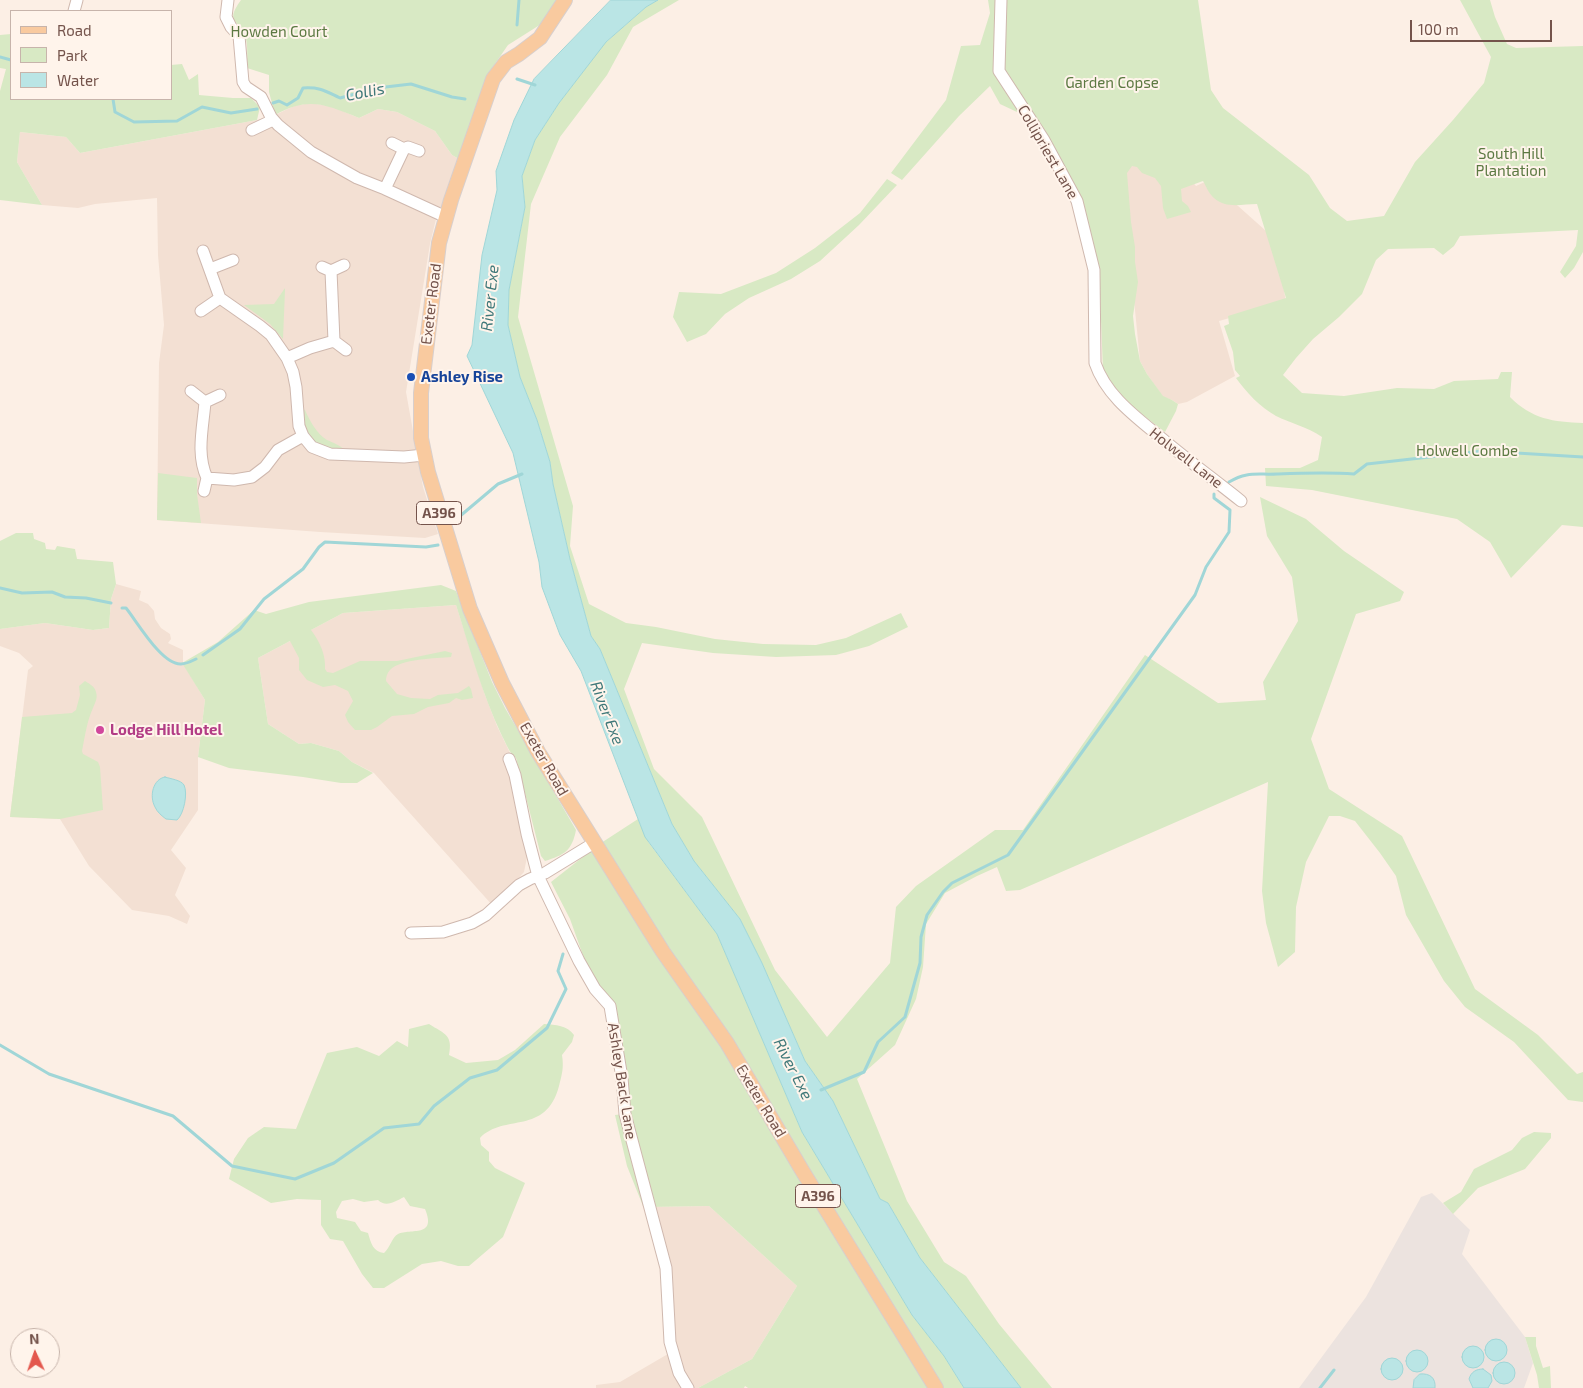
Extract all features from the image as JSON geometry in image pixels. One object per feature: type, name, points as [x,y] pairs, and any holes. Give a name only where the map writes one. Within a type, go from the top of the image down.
[{"type":"main road","name":"Exeter Road","points":[[565,0],[540,38],[506,62],[492,79],[439,243],[421,392],[421,438],[434,497],[458,577],[482,638],[502,683],[538,752],[668,959],[727,1043],[803,1172],[936,1388]]},
{"type":"street","points":[[228,0],[226,17],[231,27],[239,36],[243,82],[246,88],[261,97],[273,120],[316,155],[357,178],[446,217]]},
{"type":"street","name":"Collipriest Lane","points":[[1001,0],[999,71],[1044,140],[1077,201],[1094,270],[1095,363],[1099,374],[1110,390],[1133,415]]},
{"type":"street","points":[[252,130],[273,120]]},
{"type":"street","points":[[392,143],[404,149],[408,147],[419,152]]},
{"type":"street","points":[[385,189],[404,149]]},
{"type":"street","points":[[202,251],[220,298],[260,326],[271,336],[287,358],[296,386],[298,420],[303,436],[312,448],[330,454],[404,457],[424,455]]},
{"type":"street","points":[[210,269],[233,260]]},
{"type":"street","points":[[344,265],[327,269],[334,341],[346,350]]},
{"type":"street","points":[[201,311],[220,298]]},
{"type":"street","points":[[287,358],[310,348],[334,341]]},
{"type":"street","points":[[191,391],[205,402]]},
{"type":"street","points":[[205,402],[220,395]]},
{"type":"street","points":[[204,491],[207,478],[201,464],[200,454],[205,402]]},
{"type":"street","name":"Holwell Lane","points":[[1133,415],[1241,501]]},
{"type":"street","points":[[207,478],[234,480],[252,477],[265,467],[278,450],[303,436]]},
{"type":"street","name":"Exeter Road","points":[[509,759],[516,775],[527,834],[538,876]]},
{"type":"street","points":[[412,933],[443,932],[472,923],[489,913],[519,885],[545,874],[594,843]]},
{"type":"street","name":"Ashley Back Lane","points":[[538,876],[595,989],[610,1006],[622,1078],[625,1114],[666,1268],[670,1342],[679,1373],[688,1388]]},
{"type":"shaded area","points":[[309,103],[331,106],[359,118],[378,109],[397,112],[435,131],[452,155],[459,159],[436,219],[430,244],[406,392],[423,487],[438,534],[425,538],[157,520],[159,363],[164,325],[158,255],[157,198],[95,204],[78,208],[42,205],[17,162],[20,132],[66,137],[80,153],[257,120],[275,115],[294,106]]},
{"type":"shaded area","points":[[1123,132],[1171,154],[1196,186],[1209,180],[1275,239],[1286,302],[1219,321],[1235,376],[1187,402],[1178,404],[1163,397],[1140,361],[1125,208]]},
{"type":"shaded area","points":[[116,584],[141,591],[139,600],[148,604],[154,611],[155,619],[161,628],[170,634],[171,639],[168,643],[183,650],[183,663],[205,700],[198,757],[198,810],[171,850],[186,868],[175,895],[190,916],[187,924],[169,916],[132,910],[89,866],[60,819],[10,817],[28,670],[33,666],[19,653],[0,646],[0,629],[45,623],[93,630],[109,628],[111,599]]},
{"type":"shaded area","points":[[456,605],[485,695],[511,755],[510,771],[527,857],[524,872],[493,906],[374,773],[352,762],[339,751],[311,743],[299,744],[268,724],[258,658],[343,613]]},
{"type":"shaded area","points":[[1432,1193],[1470,1230],[1462,1254],[1525,1337],[1533,1363],[1524,1388],[1299,1388],[1366,1297],[1421,1197]]},
{"type":"shaded area","points":[[709,1206],[797,1286],[752,1359],[698,1388],[596,1388],[596,1385],[620,1382],[673,1351],[669,1269],[649,1207]]},
{"type":"green space","name":"Howden Court","points":[[241,0],[558,0],[546,21],[508,45],[490,71],[459,159],[452,155],[435,131],[397,112],[378,109],[359,118],[327,106],[308,104],[287,109],[275,115],[269,92],[269,75],[247,68],[246,39],[244,32],[233,18],[233,14]]},
{"type":"green space","points":[[658,0],[679,0],[633,27],[607,75],[560,137],[531,204],[518,317],[573,506],[570,546],[589,604],[626,623],[715,639],[763,644],[816,645],[846,638],[901,613],[908,627],[869,646],[836,655],[776,657],[713,653],[642,643],[624,689],[654,769],[702,817],[775,970],[827,1037],[890,963],[896,907],[916,886],[995,830],[1023,830],[1145,655],[1218,703],[1266,700],[1263,682],[1298,621],[1292,577],[1267,536],[1260,497],[1306,519],[1344,551],[1404,592],[1400,601],[1356,614],[1311,739],[1329,789],[1402,836],[1475,989],[1538,1035],[1577,1074],[1583,1072],[1583,1102],[1568,1100],[1514,1042],[1465,1007],[1444,981],[1406,915],[1396,876],[1355,821],[1340,816],[1329,816],[1306,862],[1296,907],[1295,952],[1278,967],[1266,923],[1262,891],[1268,782],[1020,890],[1006,891],[997,867],[945,893],[926,924],[923,967],[916,999],[895,1045],[857,1079],[907,1201],[944,1262],[966,1276],[999,1324],[1052,1388],[1021,1388],[920,1258],[888,1203],[880,1199],[833,1101],[805,1061],[762,963],[740,919],[694,861],[672,824],[600,649],[591,636],[570,559],[553,484],[550,462],[537,420],[520,377],[508,325],[509,290],[525,207],[522,176],[535,140],[559,103],[604,44],[646,7]]},
{"type":"green space","points":[[988,0],[1198,0],[1211,90],[1223,108],[1309,175],[1330,208],[1347,221],[1384,216],[1415,162],[1484,83],[1491,57],[1460,0],[1490,0],[1507,44],[1516,48],[1583,46],[1583,252],[1574,268],[1565,278],[1560,272],[1576,246],[1578,230],[1460,236],[1454,246],[1443,255],[1434,248],[1388,249],[1376,260],[1362,294],[1313,339],[1283,375],[1302,393],[1344,396],[1397,388],[1434,389],[1454,381],[1498,379],[1501,372],[1512,372],[1510,397],[1526,410],[1544,418],[1562,422],[1583,423],[1583,527],[1562,525],[1511,578],[1490,542],[1457,519],[1312,490],[1266,486],[1265,468],[1300,468],[1318,460],[1322,437],[1276,416],[1264,408],[1244,389],[1236,378],[1240,376],[1235,370],[1233,352],[1224,326],[1229,324],[1228,316],[1286,298],[1257,204],[1224,204],[1212,196],[1203,181],[1181,189],[1182,201],[1191,212],[1167,219],[1163,208],[1161,186],[1155,178],[1142,173],[1137,167],[1132,166],[1127,173],[1138,282],[1133,316],[1140,361],[1163,396],[1178,404],[1165,432],[1131,406],[1112,386],[1103,371],[1099,268],[1072,184],[1029,106],[1017,112],[1000,104],[990,86],[959,116],[902,180],[891,173],[946,100],[961,46],[980,45],[990,13]]},
{"type":"green space","points":[[10,34],[10,100],[172,100],[172,65],[182,64],[189,80],[198,74],[199,95],[251,98],[260,107],[257,120],[80,153],[66,137],[20,132],[17,162],[42,205],[0,200],[0,91],[6,69],[0,68],[0,35]]},
{"type":"green space","points":[[887,179],[897,185],[859,225],[820,261],[791,279],[749,298],[725,314],[706,334],[687,342],[673,317],[679,292],[721,294],[776,273],[815,248],[860,213]]},
{"type":"green space","points":[[285,288],[283,339],[270,324],[244,305],[274,304]]},
{"type":"green space","points":[[303,409],[320,434],[346,451],[334,450],[316,443],[308,435],[304,427]]},
{"type":"green space","points":[[158,473],[197,478],[201,523],[157,520]]},
{"type":"green space","points":[[16,533],[33,533],[34,539],[45,543],[46,549],[55,550],[57,546],[75,549],[77,559],[113,562],[116,584],[111,599],[109,628],[93,630],[45,623],[0,629],[0,541]]},
{"type":"green space","points":[[441,585],[456,591],[492,682],[505,708],[576,830],[572,843],[562,854],[545,861],[541,856],[516,758],[508,748],[488,704],[456,605],[343,613],[311,630],[322,649],[325,669],[327,672],[333,673],[360,661],[397,661],[445,651],[452,653],[451,657],[402,663],[388,672],[386,681],[397,694],[411,698],[430,699],[438,695],[458,693],[469,686],[473,698],[462,700],[456,698],[449,703],[428,707],[414,714],[392,716],[371,730],[355,730],[348,722],[345,715],[353,701],[348,691],[335,685],[323,687],[307,680],[299,670],[299,658],[290,641],[258,658],[268,724],[299,744],[311,743],[339,751],[352,762],[373,773],[357,783],[341,783],[229,768],[198,757],[205,700],[182,663],[218,642],[254,610],[266,614],[309,602]]},
{"type":"green space","points":[[85,681],[95,689],[97,696],[88,723],[82,751],[83,754],[98,762],[100,767],[103,810],[60,819],[10,817],[22,717],[72,713],[76,710],[80,695],[79,686]]},
{"type":"green space","points":[[638,819],[649,843],[717,934],[802,1132],[912,1315],[944,1356],[964,1388],[748,1388],[745,1386],[744,1388],[698,1388],[752,1359],[797,1286],[709,1206],[643,1206],[627,1166],[615,1115],[624,1114],[610,1006],[595,989],[570,919],[551,882],[598,845]]},
{"type":"green space","points":[[429,1024],[449,1039],[449,1055],[466,1063],[498,1060],[515,1050],[544,1024],[565,1027],[574,1035],[572,1042],[562,1055],[563,1067],[559,1086],[553,1102],[545,1112],[535,1118],[501,1126],[480,1138],[481,1145],[489,1152],[489,1161],[495,1168],[525,1183],[503,1237],[469,1266],[458,1266],[441,1261],[422,1264],[384,1288],[373,1288],[362,1274],[343,1241],[330,1239],[321,1225],[321,1200],[297,1199],[271,1203],[229,1179],[234,1159],[248,1138],[264,1127],[296,1129],[327,1053],[357,1047],[379,1056],[397,1041],[408,1047],[409,1029]],"holes":[[[404,1197],[410,1206],[425,1209],[428,1224],[421,1230],[398,1234],[384,1253],[375,1249],[368,1233],[361,1231],[355,1222],[337,1218],[336,1212],[342,1201],[353,1199],[364,1202],[378,1200],[388,1204]]]},
{"type":"green space","points":[[1534,1132],[1551,1133],[1551,1138],[1525,1169],[1478,1188],[1453,1214],[1443,1203],[1461,1192],[1474,1169],[1512,1150],[1522,1138]]},
{"type":"green space","points":[[1525,1337],[1536,1337],[1536,1346],[1543,1368],[1550,1366],[1551,1388],[1539,1388],[1537,1375]]},
{"type":"water","name":"River Exe","points":[[611,0],[658,0],[646,7],[606,42],[559,103],[535,140],[522,176],[525,207],[509,290],[508,325],[520,377],[537,420],[550,462],[553,484],[570,559],[591,636],[600,649],[672,824],[694,861],[740,919],[762,963],[805,1061],[833,1101],[880,1199],[888,1203],[920,1258],[1021,1388],[964,1388],[944,1356],[912,1315],[802,1132],[717,934],[645,837],[581,671],[560,635],[542,587],[539,562],[513,453],[467,356],[472,345],[482,255],[497,190],[496,171],[514,120],[534,79]]},
{"type":"water","points":[[165,777],[181,782],[184,785],[185,798],[183,808],[177,820],[166,819],[157,811],[153,803],[152,793],[155,784]]},
{"type":"water","points":[[1496,1339],[1504,1342],[1507,1350],[1504,1358],[1496,1361],[1488,1358],[1485,1350],[1488,1342]]},
{"type":"water","points":[[1473,1346],[1481,1349],[1484,1357],[1481,1365],[1473,1368],[1465,1365],[1462,1357],[1465,1349]]},
{"type":"water","points":[[1417,1350],[1425,1353],[1428,1361],[1425,1369],[1417,1372],[1409,1369],[1406,1361],[1409,1353]]},
{"type":"water","points":[[1392,1358],[1400,1361],[1403,1369],[1400,1377],[1392,1380],[1384,1377],[1381,1369],[1384,1361]]},
{"type":"water","points":[[1504,1362],[1512,1365],[1515,1373],[1512,1381],[1504,1384],[1496,1381],[1493,1373],[1496,1365]]},
{"type":"water","points":[[1483,1369],[1491,1375],[1492,1381],[1488,1388],[1473,1388],[1469,1379],[1471,1374],[1474,1371]]},
{"type":"water","points":[[1420,1374],[1427,1374],[1432,1377],[1435,1388],[1413,1388],[1414,1380]]},
{"type":"waterway","points":[[517,25],[519,0]]},
{"type":"waterway","name":"Collis","points":[[0,57],[10,60]]},
{"type":"waterway","points":[[517,79],[535,85]]},
{"type":"waterway","name":"Collis","points":[[273,103],[279,101],[287,105],[298,98],[303,88],[319,89],[340,98],[377,88],[411,84],[452,97],[465,99]]},
{"type":"waterway","name":"Collis","points":[[113,100],[115,112],[134,122],[177,121],[202,107],[231,113],[257,109]]},
{"type":"waterway","points":[[1229,482],[1241,476],[1252,474],[1354,474],[1367,464],[1483,451],[1583,457]]},
{"type":"waterway","points":[[453,522],[498,484],[522,474]]},
{"type":"waterway","name":"River Exe","points":[[821,1090],[864,1072],[878,1042],[905,1017],[920,963],[921,937],[927,915],[943,892],[952,883],[1008,855],[1195,595],[1206,567],[1229,532],[1230,510],[1214,498],[1214,494]]},
{"type":"waterway","points":[[203,655],[240,629],[264,599],[303,569],[325,542],[426,547],[438,545]]},
{"type":"waterway","points":[[0,588],[22,593],[52,592],[65,597],[86,598],[111,603]]},
{"type":"waterway","points":[[122,608],[126,608],[158,651],[166,658],[181,664],[196,659]]},
{"type":"waterway","points":[[0,1045],[49,1074],[173,1116],[232,1166],[295,1179],[334,1163],[384,1128],[419,1124],[434,1106],[470,1078],[497,1070],[547,1028],[566,989],[558,971],[563,954]]},
{"type":"waterway","points":[[1320,1388],[1334,1370]]},
{"type":"place","name":"Ashley Rise","points":[[411,377]]},
{"type":"place","name":"Lodge Hill Hotel","points":[[100,730]]},
{"type":"park label","name":"Garden Copse","points":[[1112,83]]},
{"type":"park label","name":"South Hill Plantation","points":[[1511,162]]},
{"type":"park label","name":"Holwell Combe","points":[[1467,451]]}]
